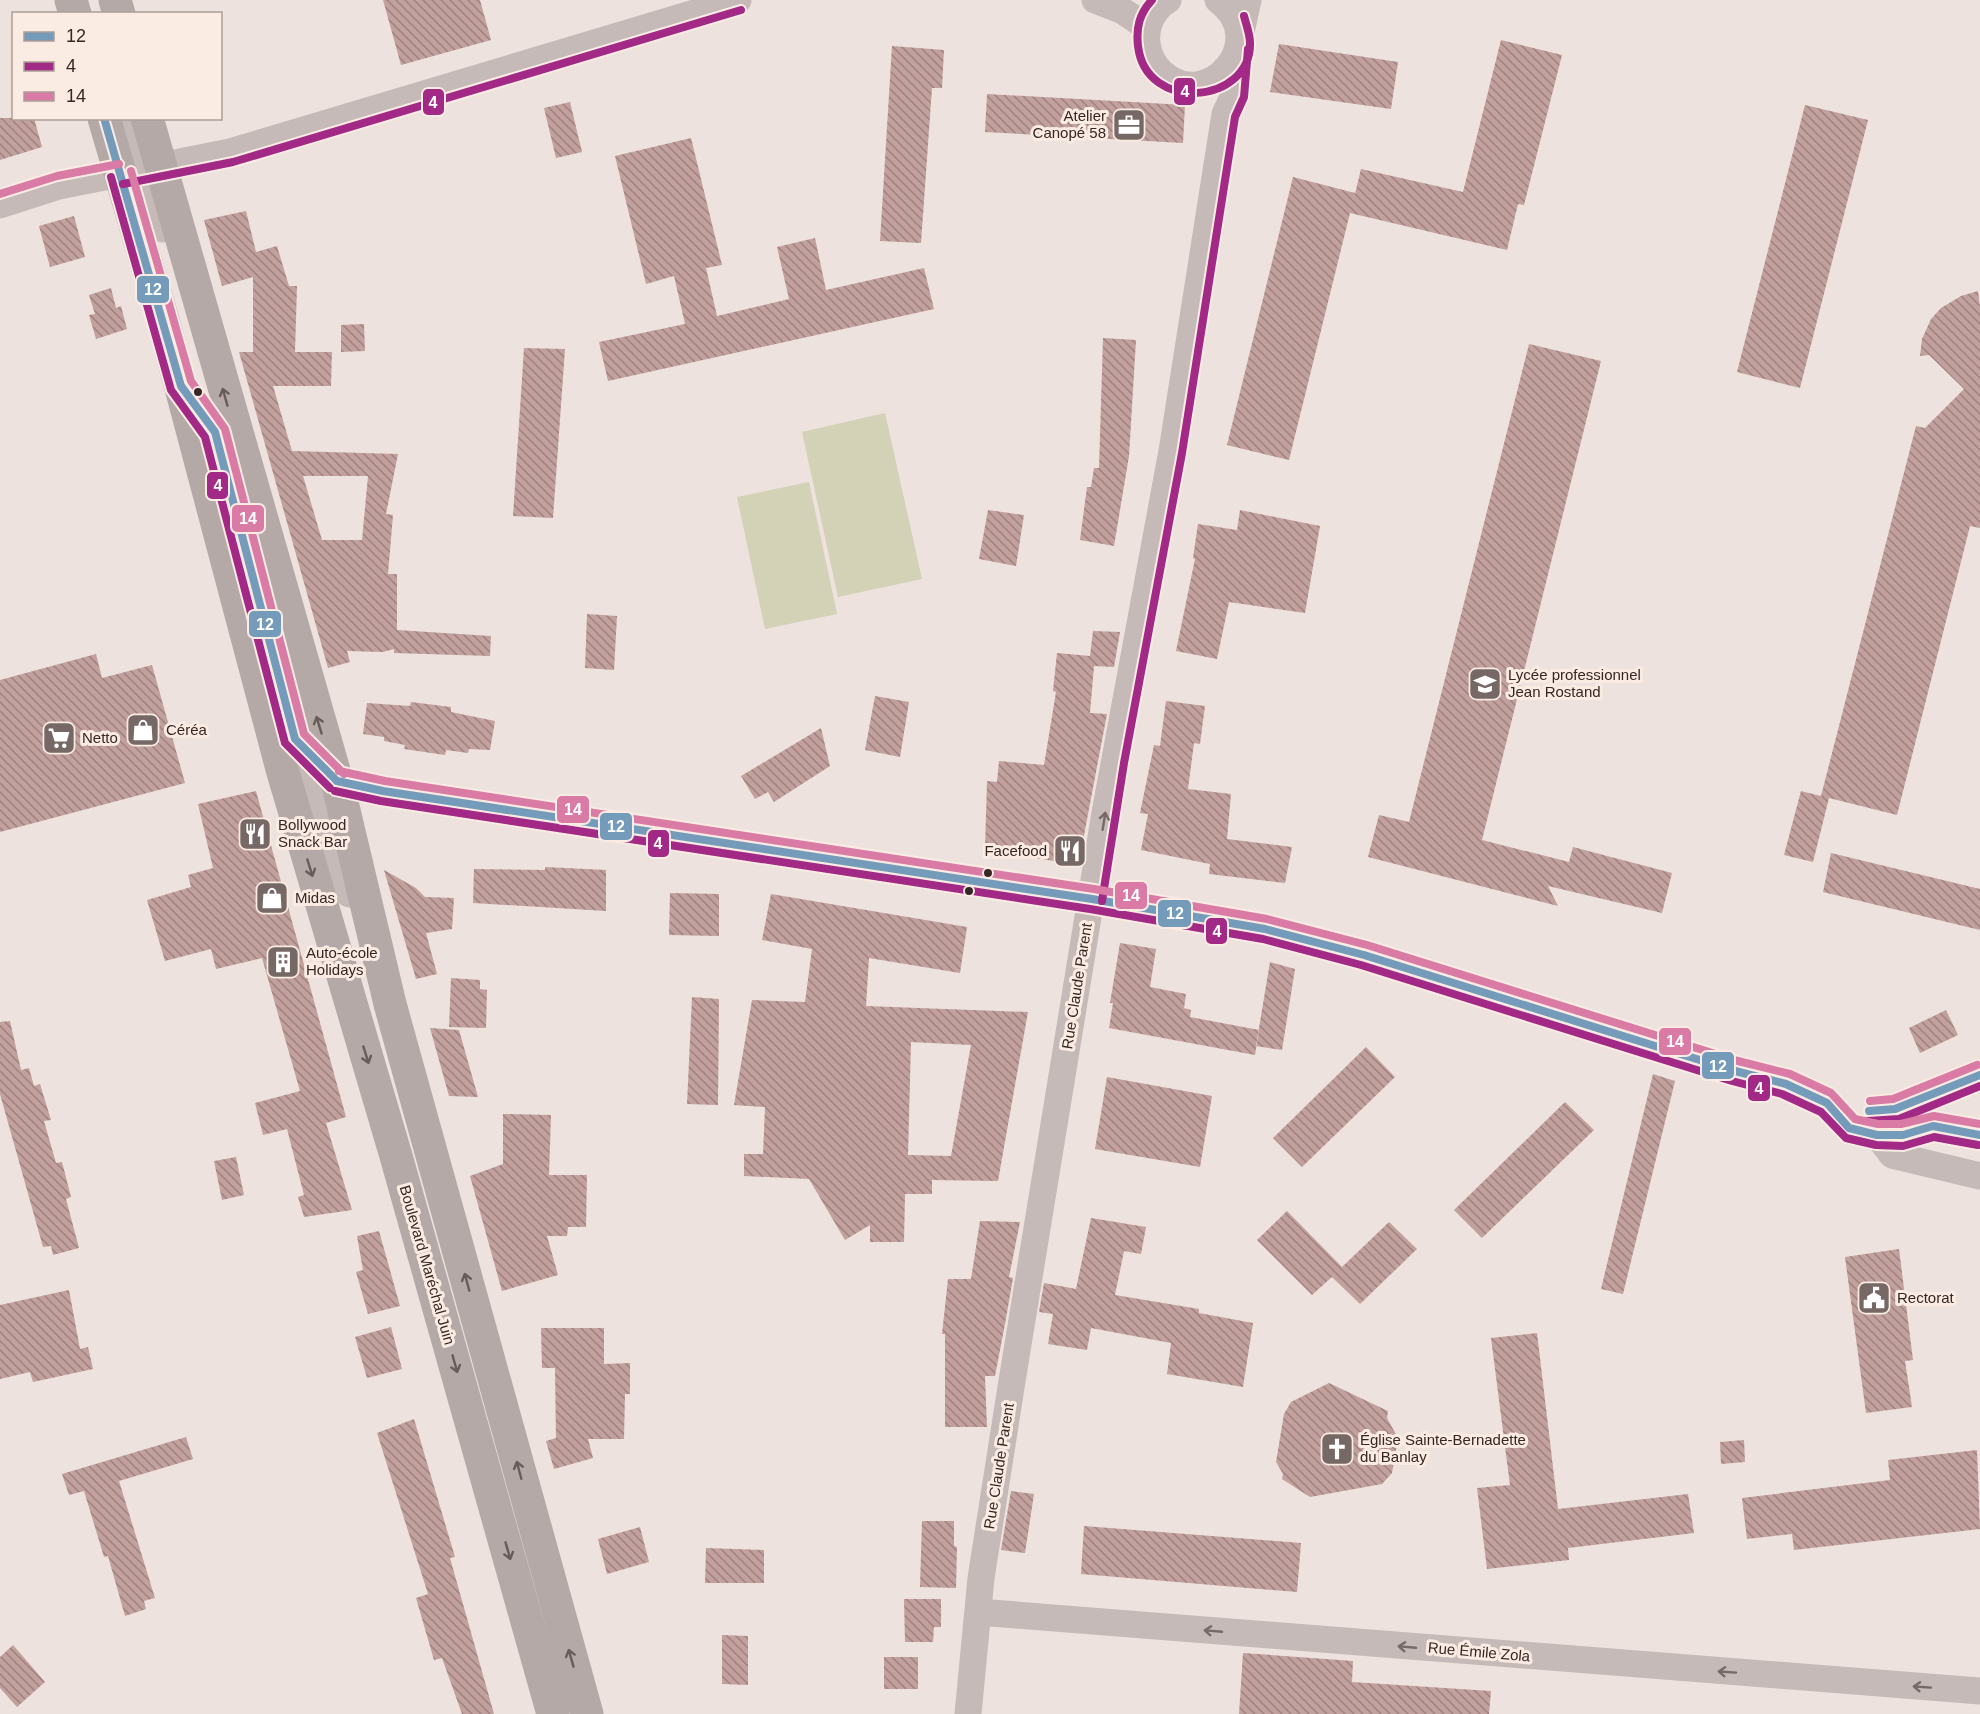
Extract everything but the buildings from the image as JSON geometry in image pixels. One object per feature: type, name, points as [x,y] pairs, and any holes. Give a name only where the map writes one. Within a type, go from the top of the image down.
[{"type":"main road","name":"Boulevard Maréchal Juin","points":[[105,120],[181,386],[295,817],[396,1156],[553,1714]]},
{"type":"main road","points":[[148,120],[215,362],[328,788],[587,1714]]},
{"type":"street","points":[[0,205],[59,186],[230,152],[376,106],[738,0]]},
{"type":"street","points":[[1095,0],[1124,11],[1148,28]]},
{"type":"street","points":[[1168,0],[1159,7],[1148,28],[1146,41],[1151,60],[1164,75],[1183,84],[1202,84],[1219,76],[1232,63],[1239,45],[1235,20],[1218,0]]},
{"type":"street","name":"Rue Claude Parent","points":[[968,1714],[978,1612],[1012,1381],[1114,761],[1172,451],[1225,114],[1234,96],[1239,45],[1248,0]]},
{"type":"street","points":[[120,120],[125,139],[161,165]]},
{"type":"street","points":[[121,174],[152,195],[194,332],[215,362]]},
{"type":"street","points":[[181,386],[215,432],[295,739],[328,788]]},
{"type":"street","points":[[282,769],[328,788],[383,791],[1092,899],[1266,929],[1364,955],[1509,1002],[1735,1071],[1786,1084],[1827,1103],[1849,1128],[1877,1135],[1892,1155],[1980,1176]]},
{"type":"street","points":[[295,817],[328,788]]},
{"type":"street","name":"Rue Émile Zola","points":[[978,1612],[1980,1691]]},
{"type":"shaded area","points":[[885,413],[922,579],[838,597],[802,432]]},
{"type":"shaded area","points":[[809,482],[837,614],[765,629],[737,497]]},
{"type":"transit line","name":"4","points":[[1152,0],[1139,22],[1138,46],[1145,68],[1159,83],[1177,91],[1197,93],[1217,89],[1234,79],[1246,63],[1250,43],[1244,16]]},
{"type":"transit line","name":"4","points":[[123,184],[233,162],[741,10]]},
{"type":"transit line","name":"4","points":[[1102,901],[1124,763],[1182,453],[1235,117],[1244,97],[1248,49]]},
{"type":"transit line","name":"12","points":[[105,120],[181,386],[215,432],[295,739],[337,781]]},
{"type":"transit line","name":"14","points":[[0,194],[57,176],[119,164]]},
{"type":"transit line","name":"14","points":[[131,171],[191,381],[225,429],[304,734],[344,774]]},
{"type":"transit line","name":"4","points":[[111,177],[171,390],[205,437],[285,743],[330,788]]},
{"type":"transit line","name":"14","points":[[339,771],[385,781],[1094,889],[1267,919],[1367,945],[1738,1061],[1790,1074],[1831,1093],[1855,1119],[1878,1124],[1901,1124],[1934,1116],[1980,1124]]},
{"type":"transit line","name":"12","points":[[337,781],[383,791],[1092,899],[1265,929],[1364,955],[1735,1071],[1786,1084],[1827,1103],[1849,1128],[1877,1135],[1903,1135],[1933,1126],[1980,1135]]},
{"type":"transit line","name":"4","points":[[335,791],[381,801],[1090,909],[1263,939],[1361,965],[1732,1081],[1782,1094],[1821,1112],[1846,1138],[1876,1145],[1903,1146],[1934,1137],[1978,1145]]},
{"type":"transit line","name":"14","points":[[1870,1101],[1893,1099],[1977,1065]]},
{"type":"transit line","name":"12","points":[[1869,1111],[1895,1109],[1980,1075]]},
{"type":"transit line","name":"4","points":[[1868,1121],[1899,1119],[1980,1086]]},
{"type":"place","name":"Atelier Canopé 58","points":[[1129,125]]},
{"type":"place","name":"Lycée professionnel Jean Rostand","points":[[1485,684]]},
{"type":"place","name":"Céréa","points":[[143,730]]},
{"type":"place","name":"Netto","points":[[59,738]]},
{"type":"place","name":"Bollywood Snack Bar","points":[[255,834]]},
{"type":"place","name":"Facefood","points":[[1070,851]]},
{"type":"place","name":"Midas","points":[[272,898]]},
{"type":"place","name":"Auto-école Holidays","points":[[283,962]]},
{"type":"place","name":"Rectorat","points":[[1874,1298]]},
{"type":"place","name":"Église Sainte-Bernadette du Banlay","points":[[1337,1449]]}]
